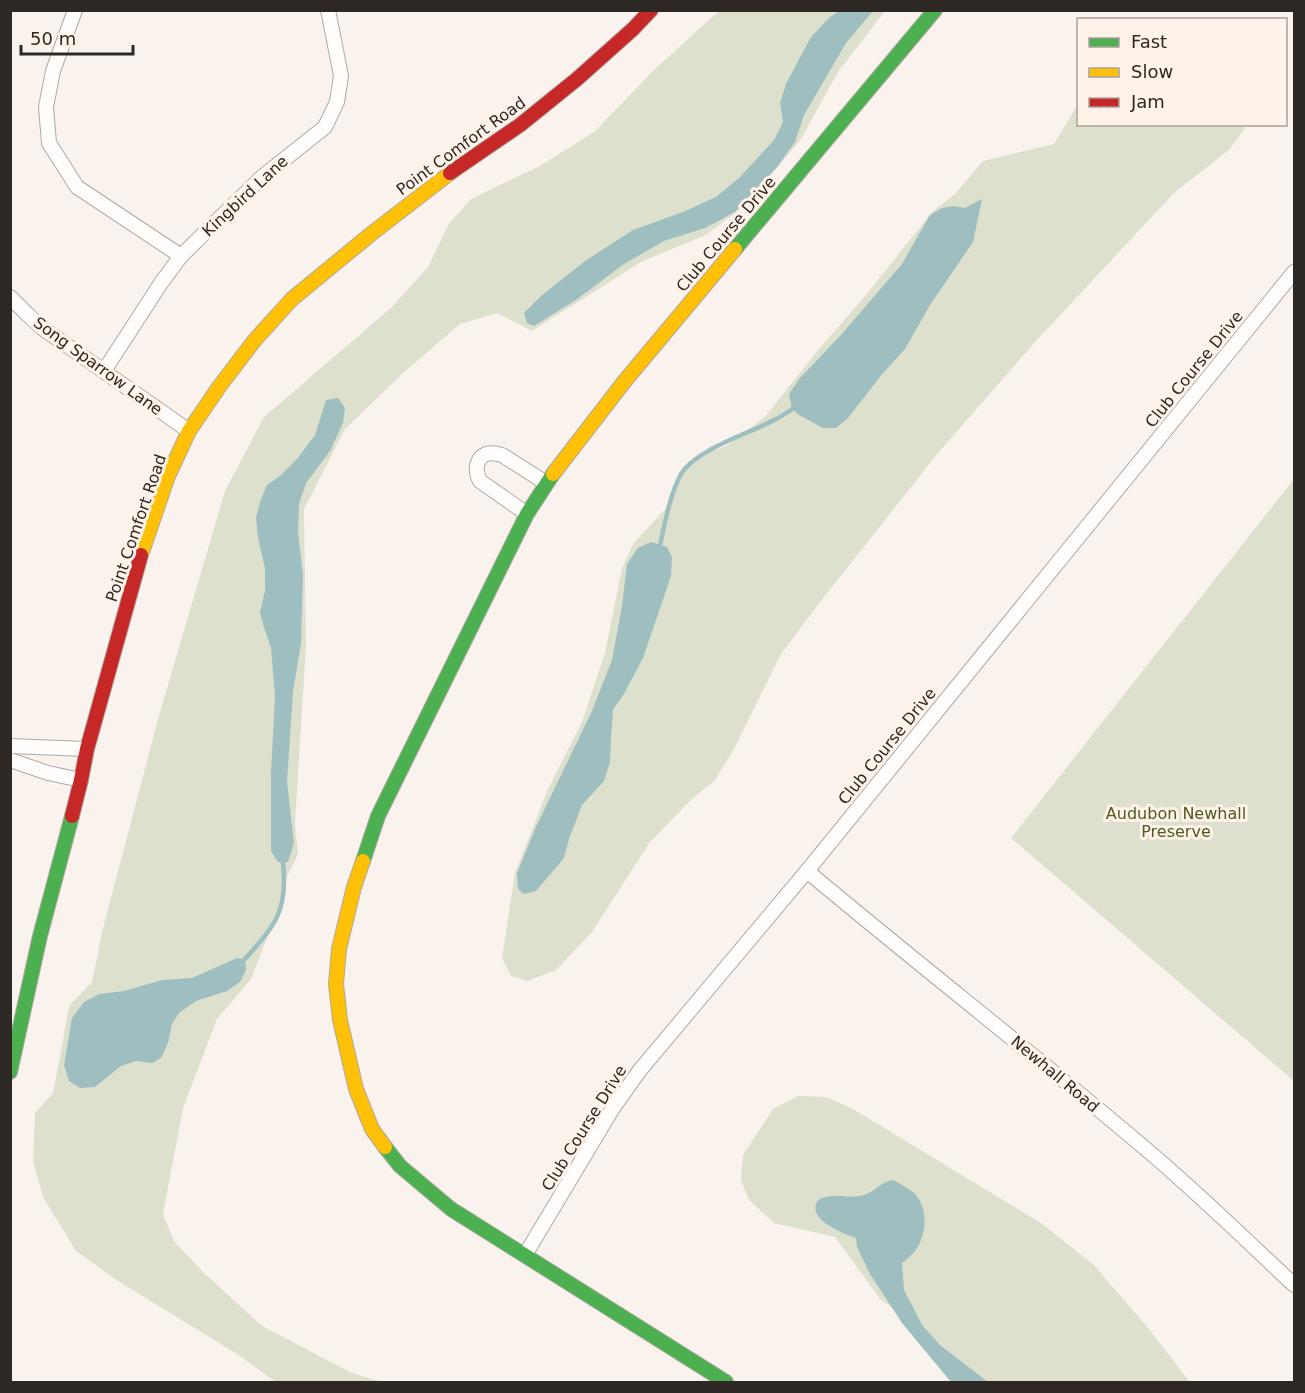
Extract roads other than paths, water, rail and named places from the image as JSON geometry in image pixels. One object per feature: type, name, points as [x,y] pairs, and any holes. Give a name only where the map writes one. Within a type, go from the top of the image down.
[{"type":"street","points":[[75,10],[53,71],[46,107],[49,142],[77,187],[181,256]]},
{"type":"street","name":"Kingbird Lane","points":[[104,371],[181,256],[262,177],[325,127],[337,102],[341,76],[328,10]]},
{"type":"street","name":"Point Comfort Road","points":[[10,1072],[40,936],[87,749],[137,566],[168,476],[189,431],[247,350],[292,299],[370,234],[459,166],[520,125],[553,99],[633,29],[651,10]]},
{"type":"street","name":"Club Course Drive","points":[[726,1383],[451,1209],[400,1166],[372,1129],[356,1089],[340,1020],[336,984],[339,949],[354,887],[378,816],[527,514],[546,483],[624,382],[935,10]]},
{"type":"street","name":"Club Course Drive","points":[[525,1255],[613,1108],[640,1070],[807,872],[1294,272]]},
{"type":"street","name":"Song Sparrow Lane","points":[[10,297],[42,328],[189,431]]},
{"type":"street","points":[[527,514],[480,481],[476,475],[479,462],[486,454],[502,455],[546,483]]},
{"type":"street","points":[[10,747],[87,749]]},
{"type":"street","points":[[10,760],[81,780]]},
{"type":"street","name":"Newhall Road","points":[[807,872],[1147,1150],[1294,1285]]},
{"type":"water","points":[[841,10],[873,11],[846,43],[804,115],[795,142],[777,167],[735,212],[705,228],[664,241],[624,264],[576,300],[534,326],[527,323],[524,313],[541,296],[585,261],[633,230],[716,197],[740,177],[774,140],[783,122],[780,103],[786,84],[811,37],[830,17]]},
{"type":"water","points":[[982,199],[973,242],[930,305],[905,349],[848,418],[836,428],[823,428],[792,409],[789,394],[800,378],[840,336],[902,264],[930,215],[942,208],[954,206],[965,208]]},
{"type":"water","points":[[338,398],[345,408],[343,423],[330,451],[306,483],[299,504],[298,532],[303,576],[301,643],[293,692],[287,782],[294,843],[288,862],[278,862],[271,851],[271,773],[275,696],[271,648],[260,613],[265,590],[265,568],[256,518],[267,485],[297,459],[315,435],[326,400]]},
{"type":"water","points":[[651,542],[667,547],[672,557],[671,576],[643,658],[613,710],[610,762],[604,781],[582,805],[564,858],[536,891],[524,894],[518,889],[517,873],[535,829],[592,711],[612,660],[627,564],[638,548]]},
{"type":"water","points":[[237,958],[245,959],[246,970],[240,982],[227,991],[196,1001],[179,1013],[172,1024],[168,1043],[161,1058],[152,1063],[136,1061],[121,1066],[95,1087],[80,1088],[69,1081],[64,1065],[72,1018],[84,1002],[99,994],[124,991],[162,980],[192,978]]},
{"type":"water","points":[[893,1180],[919,1198],[924,1212],[924,1227],[920,1242],[913,1254],[902,1262],[904,1290],[922,1325],[940,1345],[988,1382],[951,1382],[902,1323],[870,1274],[857,1247],[856,1238],[830,1226],[818,1216],[816,1204],[822,1198],[864,1195]]},
{"type":"waterway","points":[[660,545],[674,490],[688,465],[711,449],[776,419],[792,409]]},
{"type":"waterway","points":[[245,959],[265,936],[278,916],[284,893],[283,862]]},
{"type":"park label","name":"Audubon Newhall Preserve","points":[[1176,822]]}]
